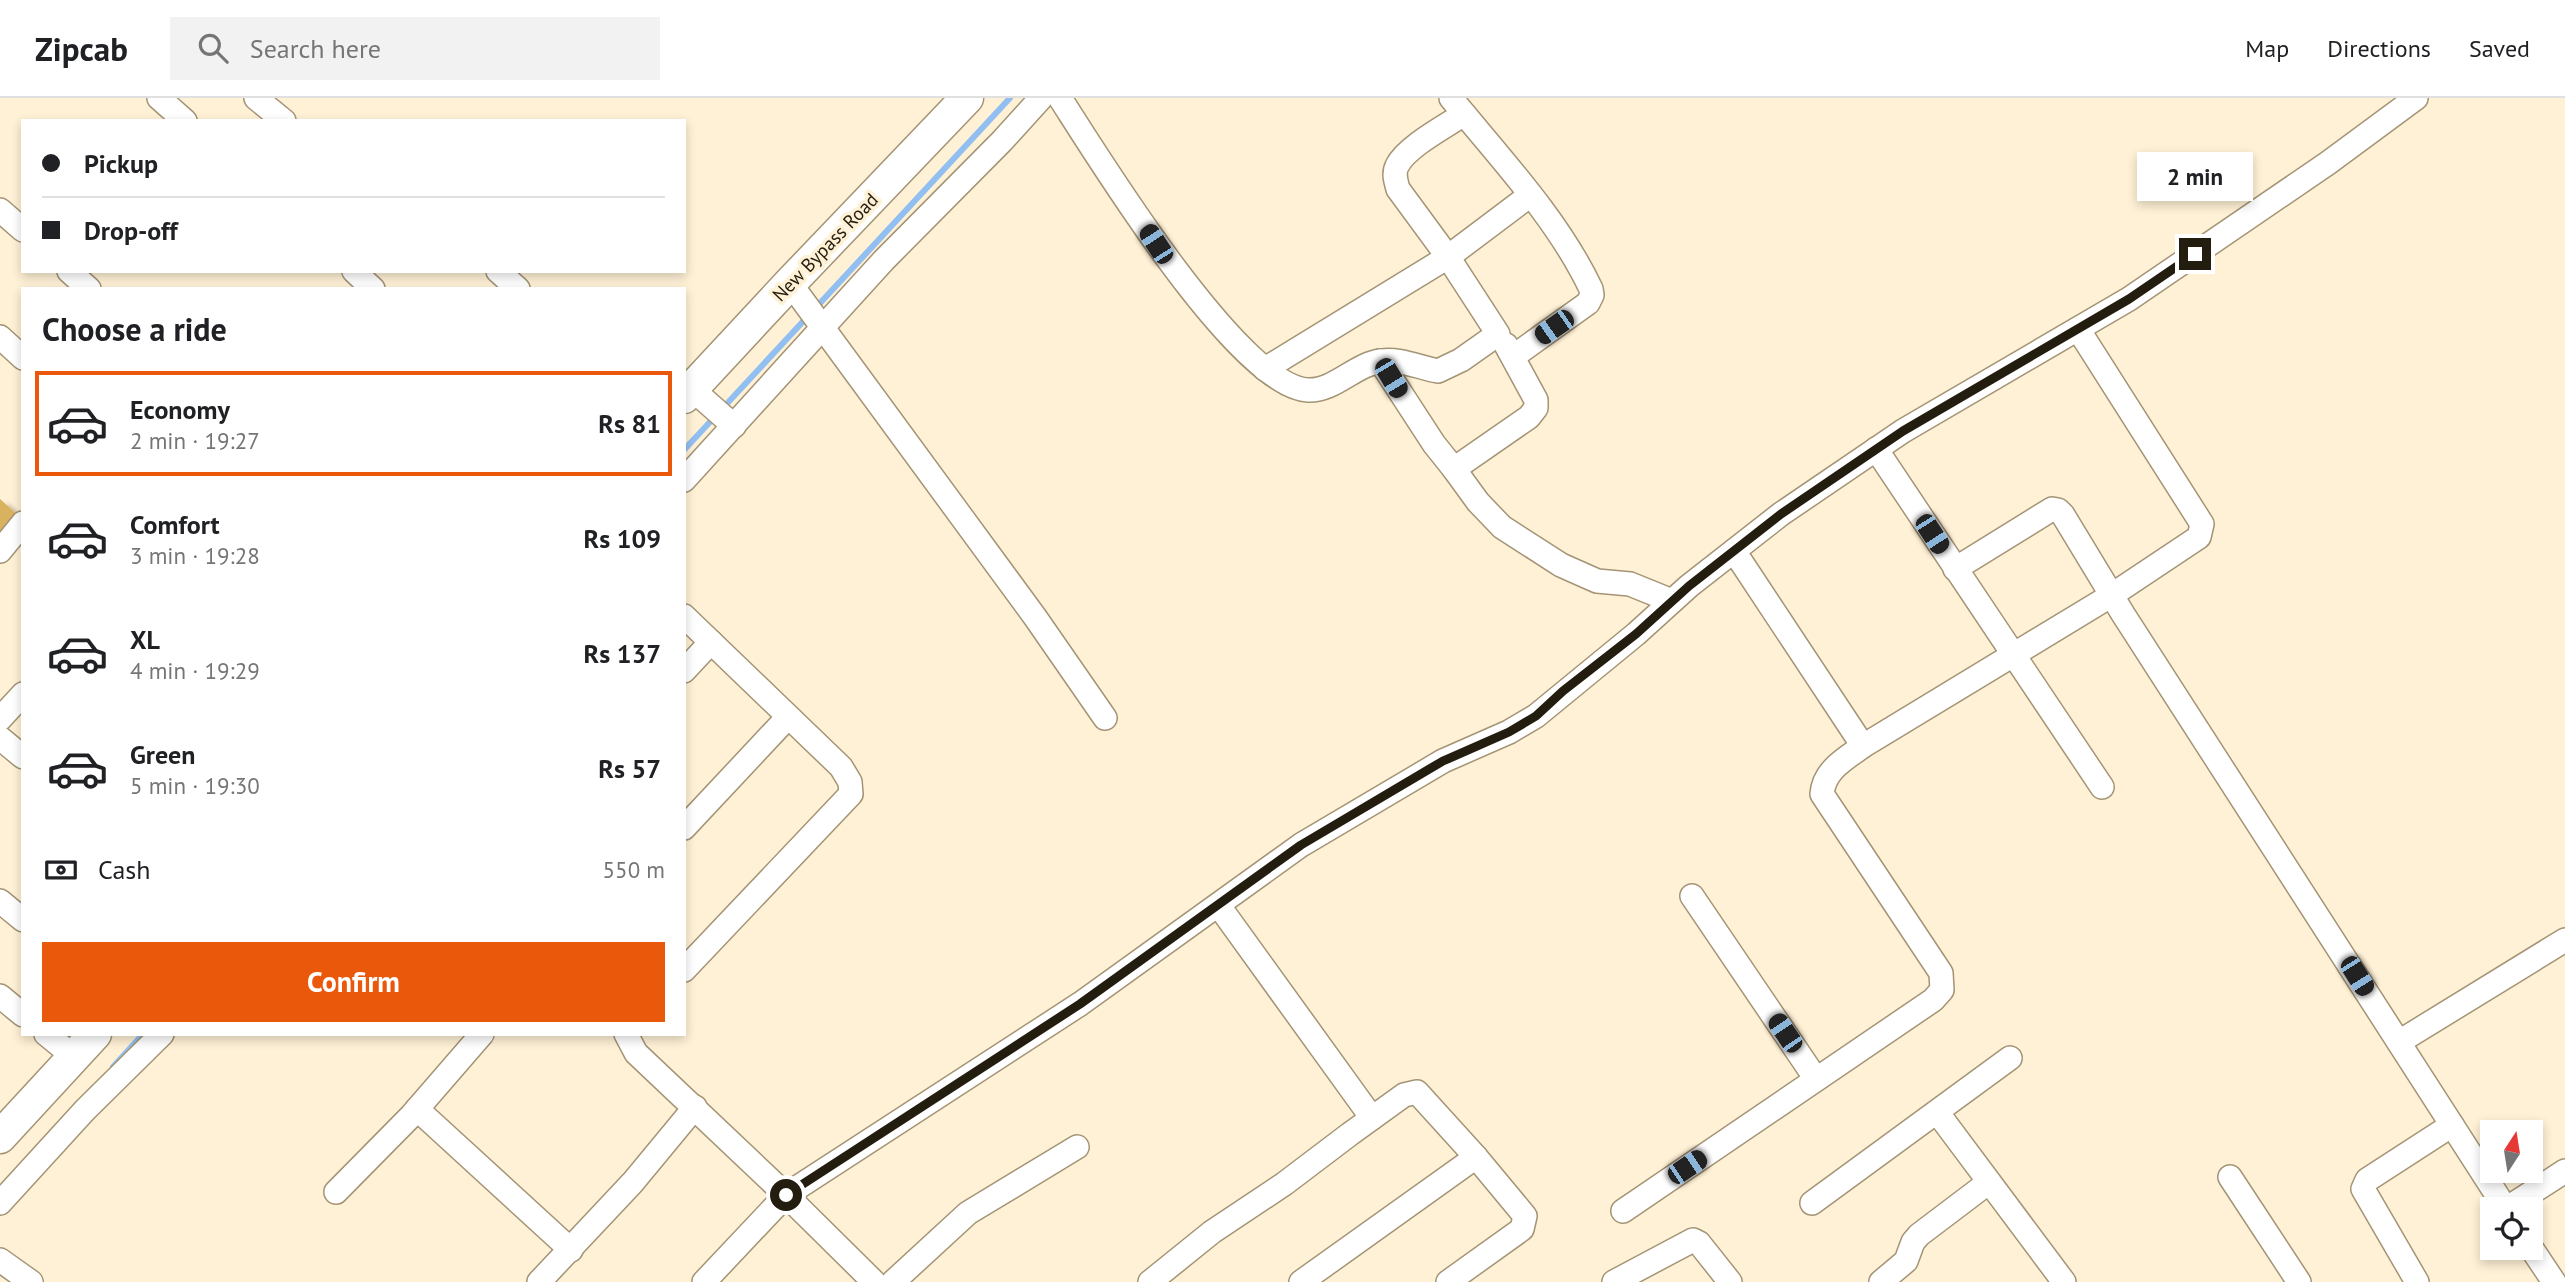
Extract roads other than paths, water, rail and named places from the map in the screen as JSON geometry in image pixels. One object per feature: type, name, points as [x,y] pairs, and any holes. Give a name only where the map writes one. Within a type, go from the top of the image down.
[{"type":"main road","name":"New Bypass Road","points":[[709,407],[808,308],[967,98]]},
{"type":"main road","points":[[0,1137],[92,1036]]},
{"type":"street","points":[[159,98],[183,119]]},
{"type":"street","points":[[256,98],[282,119]]},
{"type":"street","points":[[686,474],[709,407],[808,308],[884,260],[1041,98]]},
{"type":"street","points":[[1060,98],[1183,281],[1265,369],[1294,387],[1309,390],[1327,386],[1366,365],[1380,361],[1396,361],[1438,371]]},
{"type":"street","points":[[704,1282],[786,1195],[1080,1004],[1301,845],[1443,761],[1509,732],[1536,716],[1672,601],[1781,514],[1903,431],[2129,299],[2416,98]]},
{"type":"street","points":[[1454,469],[1529,417],[1536,408],[1536,400],[1514,356],[1448,257],[1398,189],[1396,167],[1407,153],[1457,106],[1564,242],[1587,279],[1592,295],[1588,303],[1514,356]]},
{"type":"street","points":[[1265,369],[1448,257],[1530,196]]},
{"type":"street","points":[[0,210],[21,228]]},
{"type":"street","points":[[71,273],[87,287]]},
{"type":"street","points":[[356,273],[371,287]]},
{"type":"street","points":[[500,273],[516,287]]},
{"type":"street","points":[[808,308],[1035,617],[1105,718]]},
{"type":"street","points":[[1623,1210],[1933,1000],[1942,990],[1941,973],[1822,794],[1824,782],[1835,766],[1863,746],[2112,595],[2199,537],[2202,524],[2078,329]]},
{"type":"street","points":[[1401,396],[1498,334]]},
{"type":"street","points":[[0,337],[21,357]]},
{"type":"street","points":[[1380,361],[1434,444],[1478,502],[1502,527],[1561,565],[1597,581],[1630,584],[1672,601]]},
{"type":"street","points":[[1876,449],[2102,788]]},
{"type":"street","points":[[1955,569],[2052,509],[2063,514],[2112,595],[2498,1197]]},
{"type":"street","points":[[0,551],[21,525]]},
{"type":"street","points":[[1734,551],[1863,746]]},
{"type":"street","points":[[686,618],[841,767],[850,782],[851,794],[686,968]]},
{"type":"street","points":[[686,669],[711,642]]},
{"type":"street","points":[[0,719],[21,696]]},
{"type":"street","points":[[686,826],[788,716]]},
{"type":"street","points":[[0,738],[21,755]]},
{"type":"street","points":[[1692,896],[1816,1079]]},
{"type":"street","points":[[0,901],[21,918]]},
{"type":"street","points":[[1219,906],[1372,1118]]},
{"type":"street","points":[[2399,1042],[2565,940]]},
{"type":"street","points":[[0,996],[21,1013]]},
{"type":"street","points":[[48,1036],[73,1056]]},
{"type":"street","points":[[0,1203],[85,1110],[160,1036]]},
{"type":"street","points":[[336,1192],[417,1109],[480,1036]]},
{"type":"street","points":[[627,1036],[636,1053],[874,1282]]},
{"type":"street","points":[[1812,1203],[2010,1058]]},
{"type":"street","points":[[1150,1282],[1212,1232],[1284,1184],[1404,1095],[1418,1092],[1525,1216],[1522,1229],[1448,1282]]},
{"type":"street","points":[[540,1282],[633,1182],[695,1107]]},
{"type":"street","points":[[417,1109],[571,1250]]},
{"type":"street","points":[[1937,1112],[2064,1282]]},
{"type":"street","points":[[2417,1282],[2363,1189],[2367,1180],[2452,1125]]},
{"type":"street","points":[[893,1282],[968,1213],[1077,1147]]},
{"type":"street","points":[[1301,1282],[1476,1157]]},
{"type":"street","points":[[2525,1197],[2565,1171]]},
{"type":"street","points":[[2230,1177],[2300,1282]]},
{"type":"street","points":[[1881,1282],[1906,1261],[1913,1242],[1919,1235],[1989,1182]]},
{"type":"street","points":[[1614,1282],[1693,1240],[1699,1243],[1730,1282]]},
{"type":"street","points":[[0,1260],[31,1282]]},
{"type":"street","points":[[2539,1260],[2554,1282]]},
{"type":"waterway","points":[[686,448],[1010,98]]},
{"type":"waterway","points":[[113,1067],[141,1036]]}]
